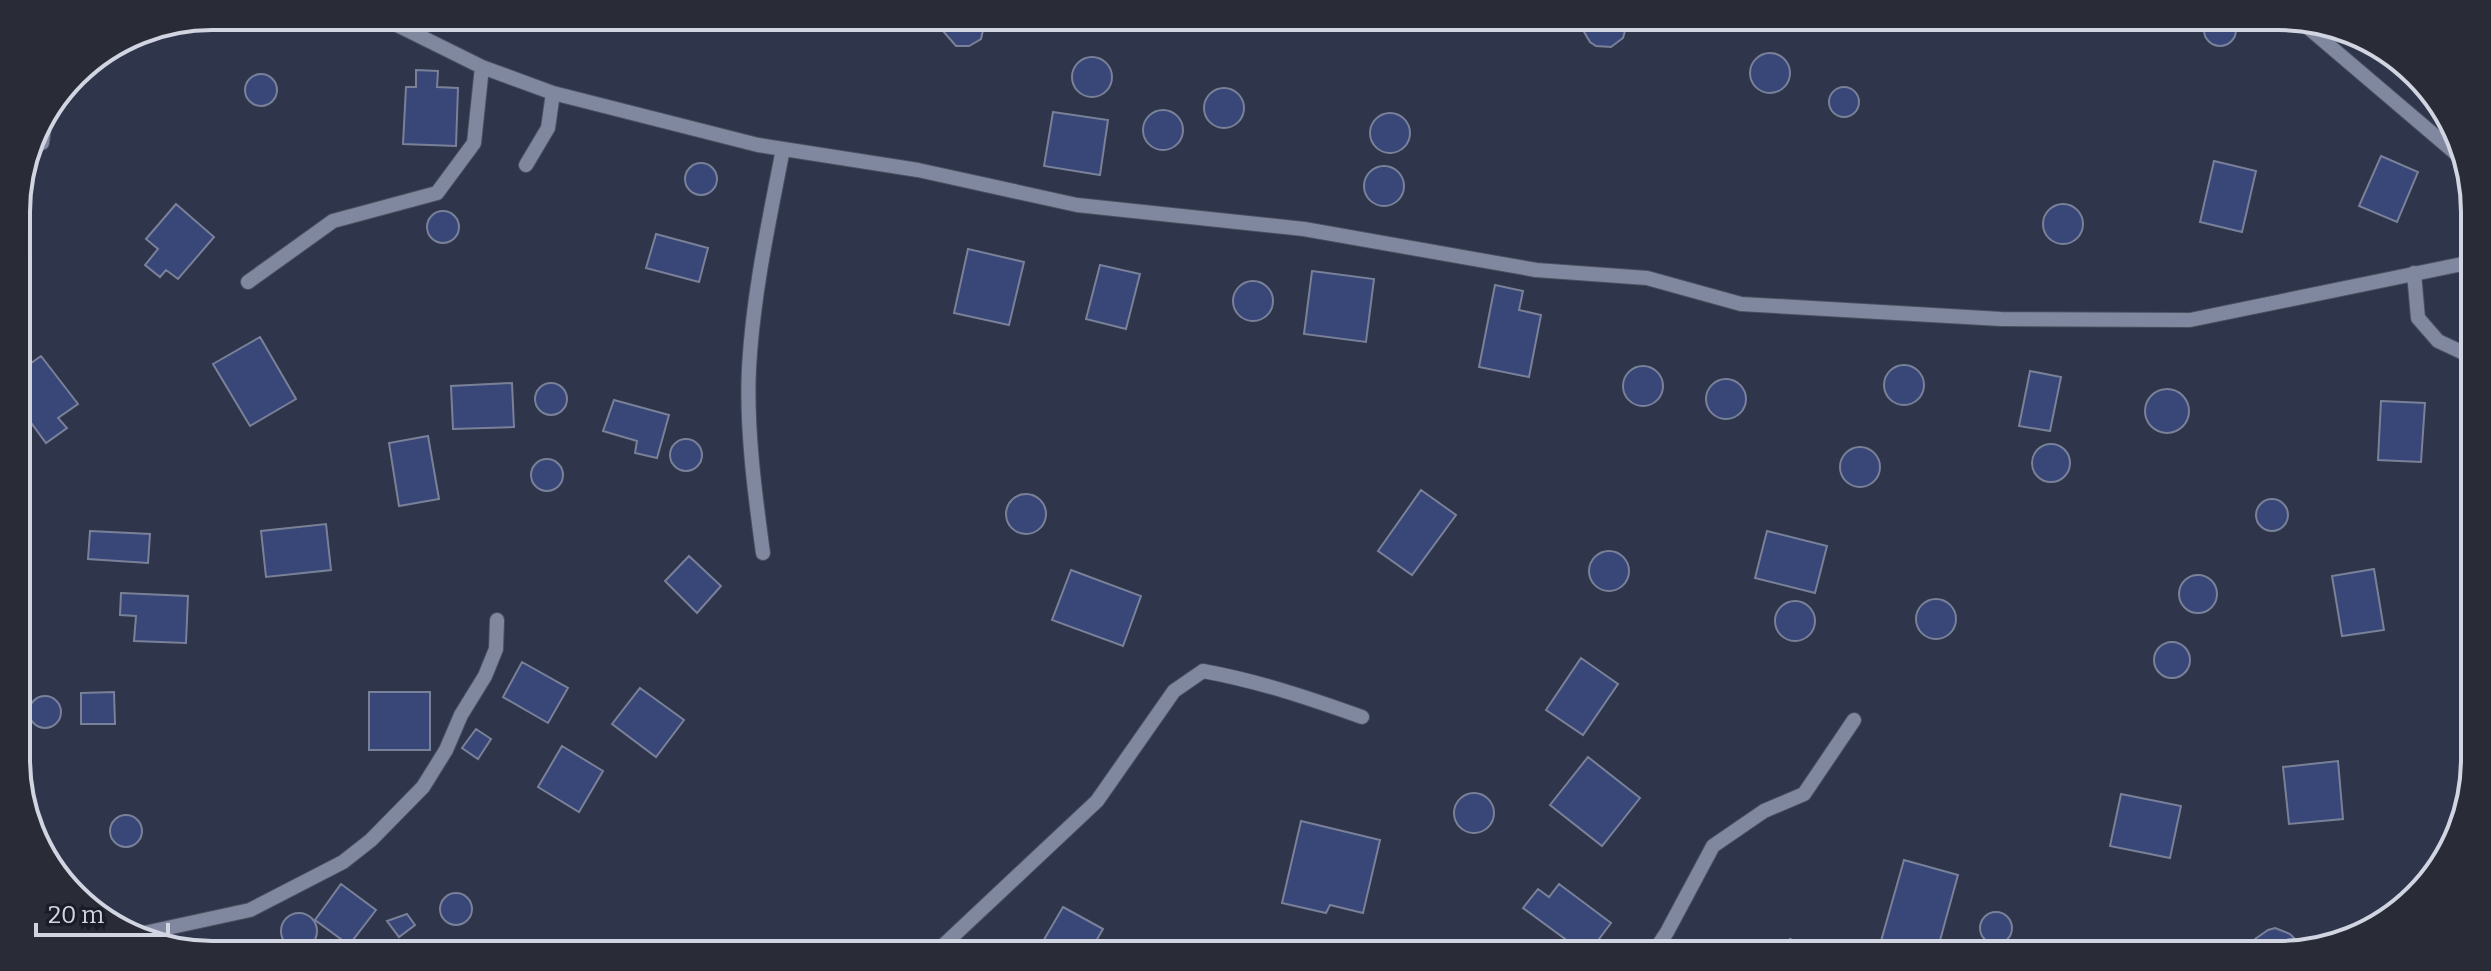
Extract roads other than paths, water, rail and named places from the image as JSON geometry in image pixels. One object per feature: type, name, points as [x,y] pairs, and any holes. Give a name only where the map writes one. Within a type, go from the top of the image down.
[{"type":"street","points":[[407,30],[482,67],[553,93],[758,145],[918,170],[1077,205],[1304,229],[1536,270],[1647,278],[1741,304],[2001,319],[2190,320],[2461,264]]},
{"type":"street","points":[[2316,35],[2449,148]]},
{"type":"street","points":[[248,282],[333,221],[437,193],[474,143],[482,67]]},
{"type":"street","points":[[526,165],[548,128],[553,93]]},
{"type":"street","points":[[763,553],[754,485],[749,369],[764,242],[783,149]]},
{"type":"street","points":[[2414,273],[2418,318],[2438,341],[2461,352]]},
{"type":"street","points":[[154,931],[250,910],[343,862],[371,840],[423,787],[446,750],[496,649],[497,620]]},
{"type":"street","points":[[948,941],[1097,801],[1174,691],[1203,671],[1300,694],[1362,717]]},
{"type":"street","points":[[1661,941],[1713,846],[1764,811],[1804,794],[1854,720]]}]
